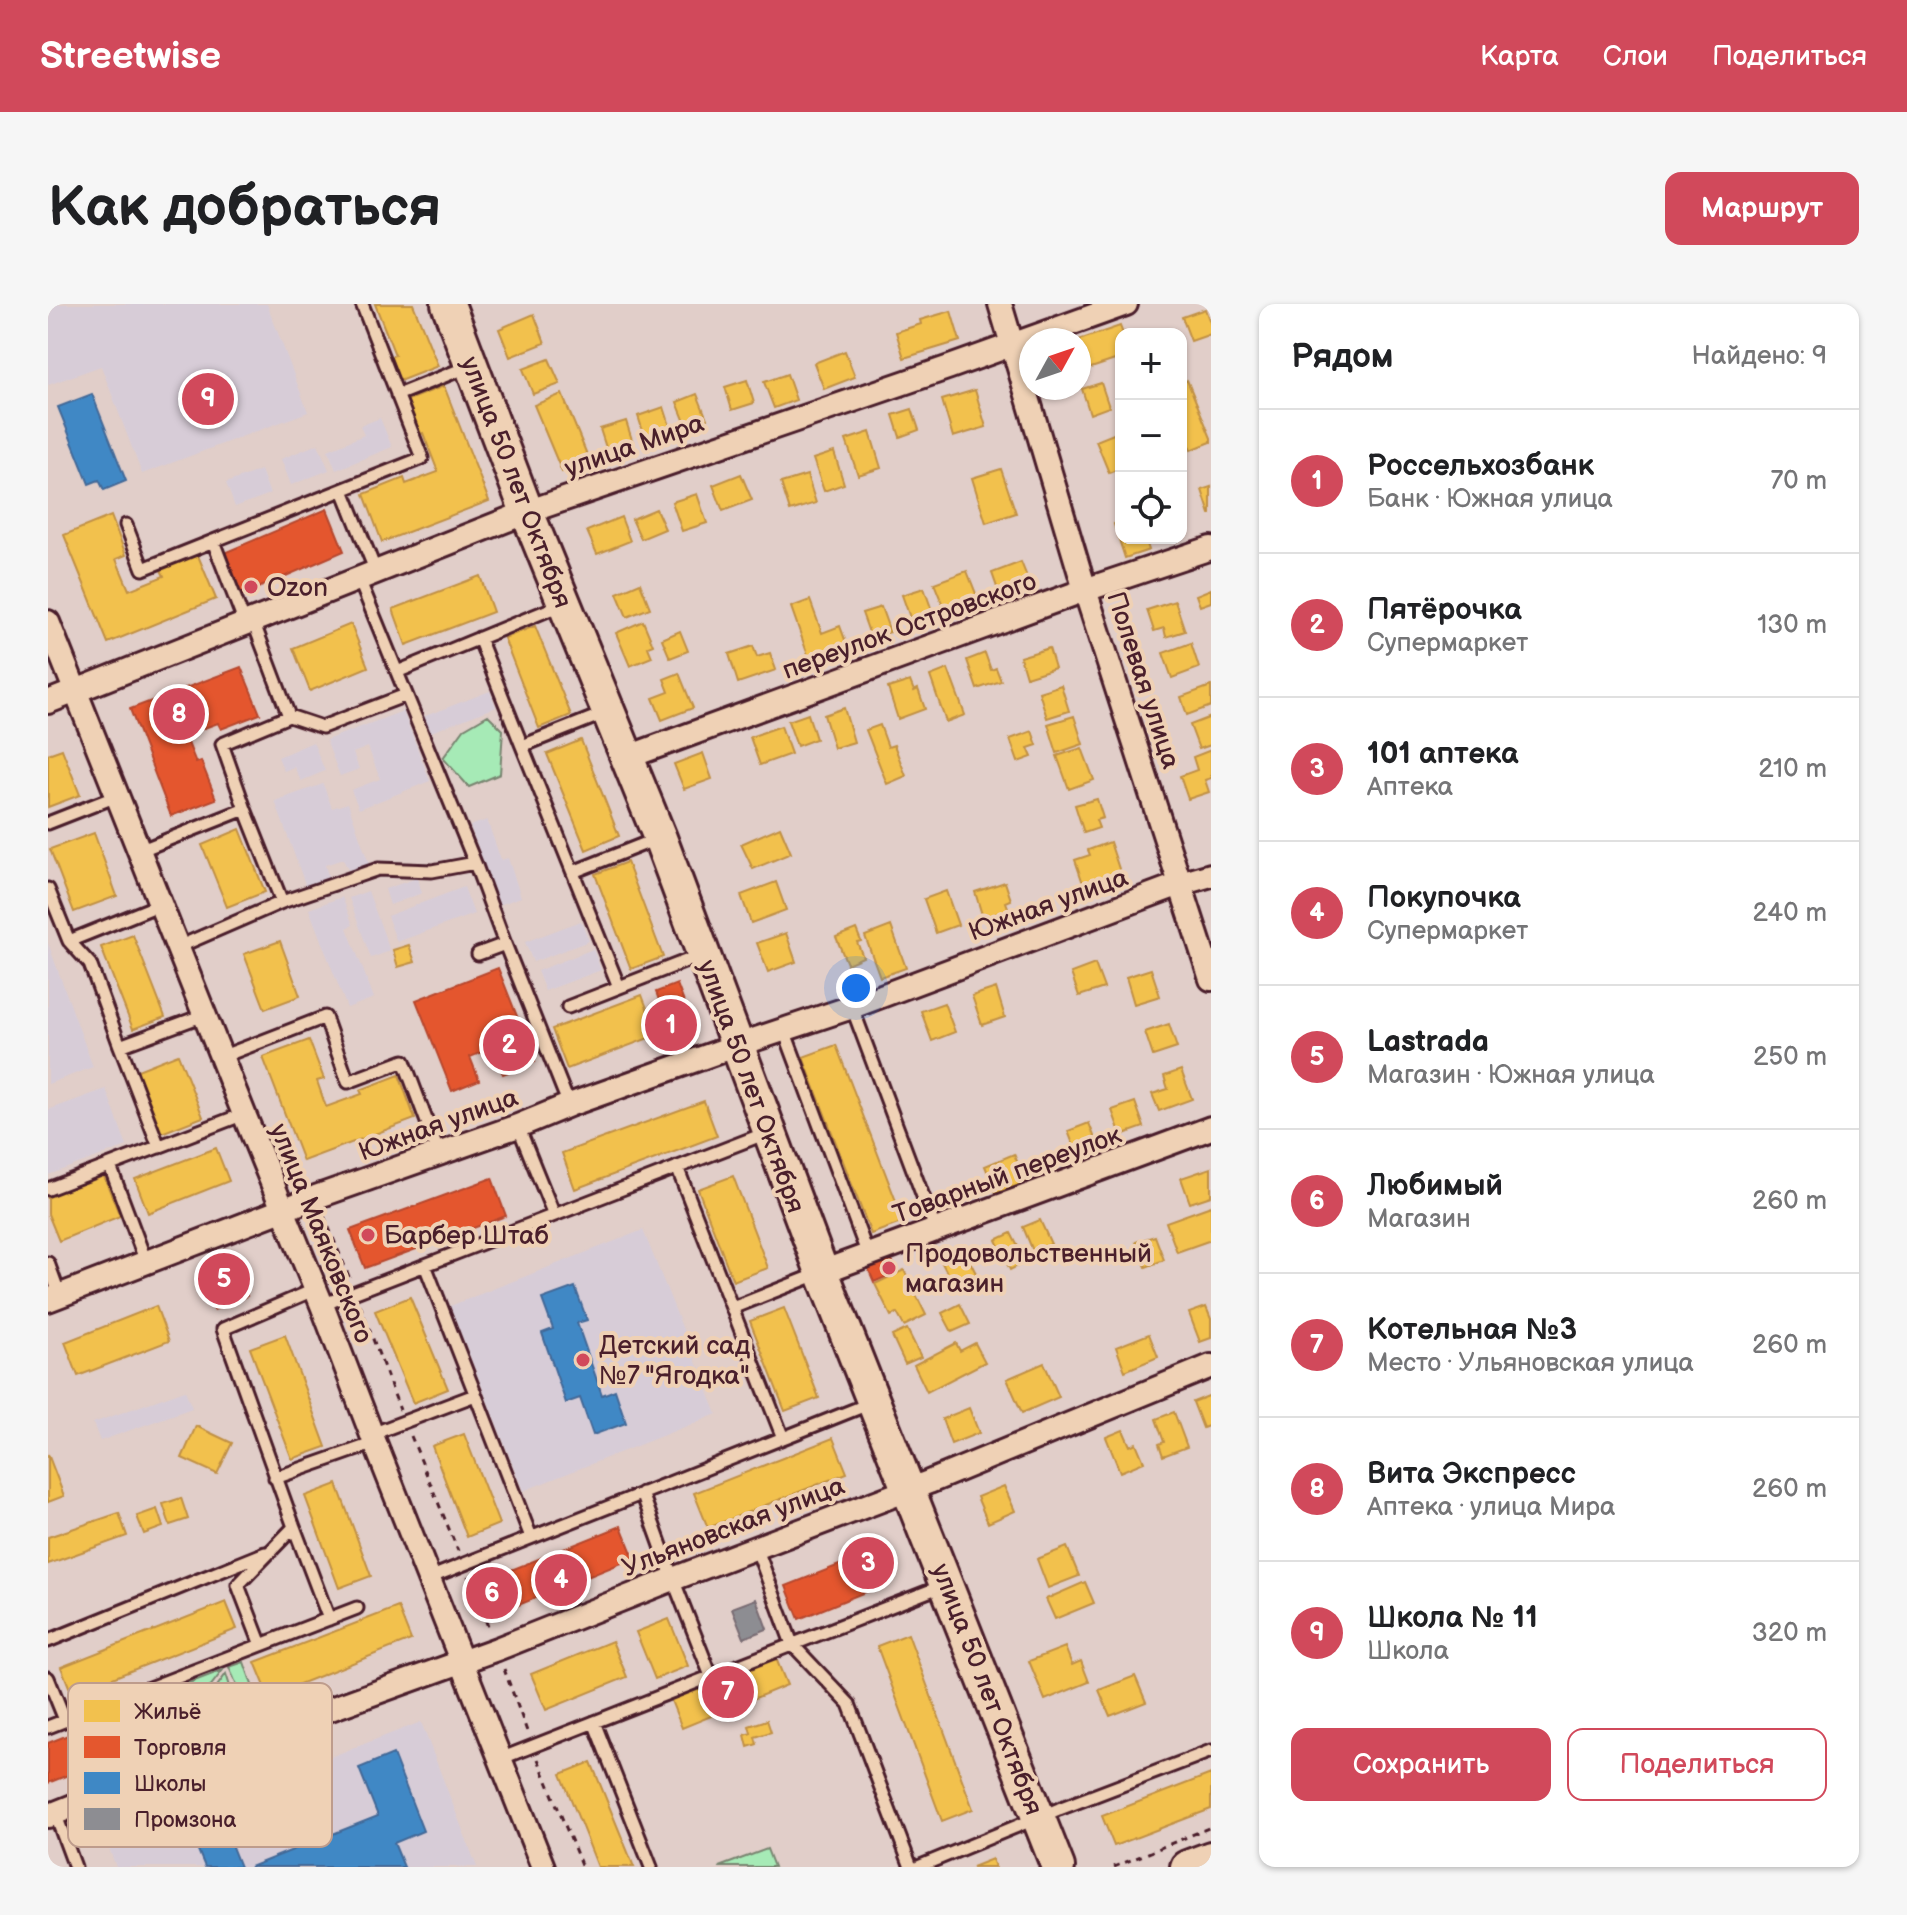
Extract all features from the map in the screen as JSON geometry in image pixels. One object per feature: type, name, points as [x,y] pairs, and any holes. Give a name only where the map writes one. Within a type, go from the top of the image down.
[{"type":"main road","name":"улица 50 лет Октября","points":[[448,304],[527,512],[660,838],[822,1272],[1058,1867]]},
{"type":"main road","points":[[1187,1867],[1211,1858]]},
{"type":"street","name":"Полевая улица","points":[[1000,304],[1085,590],[1211,979]]},
{"type":"street","name":"улица Мира","points":[[48,702],[527,512],[1126,304]]},
{"type":"street","name":"переулок Островского","points":[[628,757],[1085,590],[1211,548]]},
{"type":"street","name":"улица Маяковского","points":[[48,622],[319,1297],[543,1867]]},
{"type":"street","name":"Южная улица","points":[[54,1298],[283,1209],[852,1007],[1211,875]]},
{"type":"street","name":"Товарный переулок","points":[[822,1272],[1211,1128]]},
{"type":"street","name":"Ульяновская улица","points":[[332,1709],[497,1649],[957,1470],[1211,1366]]},
{"type":"lane","points":[[126,525],[143,569],[422,458],[362,304]]},
{"type":"lane","points":[[397,395],[471,365]]},
{"type":"lane","points":[[343,490],[397,672],[569,1105]]},
{"type":"lane","points":[[213,541],[289,716]]},
{"type":"lane","points":[[397,672],[564,604]]},
{"type":"lane","points":[[479,638],[619,987]]},
{"type":"lane","points":[[282,902],[222,744],[289,716],[322,727],[406,695]]},
{"type":"lane","points":[[522,746],[609,711]]},
{"type":"lane","points":[[48,823],[117,796]]},
{"type":"lane","points":[[139,851],[245,809]]},
{"type":"lane","points":[[573,872],[660,838]]},
{"type":"lane","points":[[178,947],[282,902],[378,869],[432,871],[475,863]]},
{"type":"lane","points":[[48,889],[69,941],[90,964],[159,1147]]},
{"type":"lane","points":[[69,941],[161,904]]},
{"type":"lane","points":[[478,954],[505,944]]},
{"type":"lane","points":[[568,1007],[704,954]]},
{"type":"lane","points":[[852,1007],[936,1231]]},
{"type":"lane","points":[[120,1046],[204,1015]]},
{"type":"lane","points":[[221,1057],[325,1017],[348,1082],[404,1061],[439,1154]]},
{"type":"lane","points":[[784,1030],[868,1255]]},
{"type":"lane","points":[[48,1189],[244,1114]]},
{"type":"lane","points":[[518,1126],[554,1215]]},
{"type":"lane","points":[[329,1619],[223,1329],[319,1297],[355,1292],[769,1132]]},
{"type":"lane","points":[[110,1166],[146,1262]]},
{"type":"lane","points":[[677,1167],[783,1438]]},
{"type":"lane","points":[[48,1263],[54,1298]]},
{"type":"lane","points":[[425,1265],[531,1537]]},
{"type":"lane","points":[[732,1308],[822,1272]]},
{"type":"lane","points":[[275,1478],[373,1438],[405,1421],[475,1395]]},
{"type":"lane","points":[[429,1578],[875,1402]]},
{"type":"lane","points":[[642,1493],[711,1676]]},
{"type":"lane","points":[[238,1585],[294,1527]]},
{"type":"lane","points":[[756,1547],[792,1644],[849,1704],[911,1867]]},
{"type":"lane","points":[[48,1641],[270,1551]]},
{"type":"lane","points":[[231,1567],[261,1645]]},
{"type":"lane","points":[[500,1759],[947,1584]]},
{"type":"lane","points":[[162,1683],[357,1608]]},
{"type":"lane","points":[[48,1678],[65,1720]]},
{"type":"lane","points":[[48,1727],[68,1719]]},
{"type":"lane","points":[[594,1722],[651,1867]]},
{"type":"lane","points":[[918,1867],[1211,1751]]},
{"type":"lane","points":[[52,1815],[75,1867]]},
{"type":"path","points":[[316,1197],[582,1867]]},
{"type":"path","points":[[1114,1867],[1211,1827]]},
{"type":"shaded area","points":[[48,304],[267,304],[308,412],[142,474],[101,366],[48,385]]},
{"type":"shaded area","points":[[380,418],[392,447],[336,470],[328,450],[364,435],[360,426]]},
{"type":"shaded area","points":[[318,444],[329,470],[291,485],[281,459]]},
{"type":"shaded area","points":[[261,470],[270,494],[235,507],[226,483]]},
{"type":"shaded area","points":[[490,691],[496,707],[426,734],[420,718]]},
{"type":"shaded area","points":[[403,711],[430,781],[359,809],[351,790],[380,779],[368,747],[353,753],[359,769],[340,776],[326,740]]},
{"type":"shaded area","points":[[313,742],[325,771],[301,781],[294,767],[284,771],[278,757]]},
{"type":"shaded area","points":[[323,784],[332,808],[348,803],[370,867],[350,874],[343,859],[325,865],[329,879],[306,887],[275,801]]},
{"type":"shaded area","points":[[487,820],[501,860],[508,858],[521,897],[499,905],[470,826]]},
{"type":"shaded area","points":[[417,878],[422,893],[390,905],[385,889]]},
{"type":"shaded area","points":[[464,887],[474,914],[397,942],[387,916]]},
{"type":"shaded area","points":[[368,891],[390,951],[371,958],[349,898]]},
{"type":"shaded area","points":[[342,897],[353,925],[347,928],[374,998],[347,1008],[309,909]]},
{"type":"shaded area","points":[[581,921],[589,941],[533,962],[525,942]]},
{"type":"shaded area","points":[[48,943],[93,1067],[48,1084]]},
{"type":"shaded area","points":[[593,949],[601,970],[545,991],[537,971]]},
{"type":"shaded area","points":[[106,1089],[127,1146],[48,1175],[48,1110]]},
{"type":"shaded area","name":"Детский сад №7 \"Ягодка\"","points":[[643,1230],[717,1414],[523,1491],[450,1306]]},
{"type":"shaded area","points":[[185,1390],[192,1408],[100,1441],[93,1423]]},
{"type":"shaded area","points":[[421,1722],[477,1867],[116,1867],[108,1847],[332,1847],[332,1756]]},
{"type":"green space","points":[[488,715],[503,730],[500,774],[469,787],[443,758],[464,729]]},
{"type":"green space","points":[[244,1662],[251,1683],[236,1683],[229,1667]]},
{"type":"green space","points":[[223,1670],[213,1683],[189,1683]]},
{"type":"green space","points":[[226,1674],[229,1683],[219,1683]]},
{"type":"green space","points":[[767,1849],[774,1867],[719,1867]]},
{"type":"building: Жильё","points":[[375,304],[413,304],[438,366],[397,382],[387,358],[395,355]]},
{"type":"building: Жильё","points":[[1205,309],[1211,334],[1191,341],[1182,317]]},
{"type":"building: Жильё","points":[[951,311],[960,341],[904,358],[896,332],[921,324],[920,320]]},
{"type":"building: Жильё","points":[[534,314],[545,343],[510,357],[499,329]]},
{"type":"building: Жильё","points":[[1120,326],[1115,328],[1115,360],[1091,368],[1091,336]]},
{"type":"building: Жильё","points":[[845,351],[855,377],[824,389],[814,363]]},
{"type":"building: Жильё","points":[[549,359],[560,384],[533,394],[523,369]]},
{"type":"building: Жильё","points":[[787,374],[796,400],[774,408],[764,382]]},
{"type":"building: Жильё","points":[[747,380],[754,403],[732,410],[725,387]]},
{"type":"building: Жильё","points":[[1187,380],[1211,438],[1211,442],[1191,450],[1187,440]]},
{"type":"building: Жильё","points":[[1101,383],[1109,407],[1090,414],[1086,400],[1091,400],[1091,386]]},
{"type":"building: Жильё","points":[[444,386],[489,501],[382,542],[364,494],[404,478],[406,484],[438,472],[423,433],[418,435],[405,401]]},
{"type":"building: Жильё","points":[[975,390],[986,427],[953,437],[942,400]]},
{"type":"building: Жильё","points":[[562,394],[590,462],[562,472],[534,405]]},
{"type":"building: Жильё","points":[[697,394],[707,419],[687,427],[677,402]]},
{"type":"building: Жильё","points":[[664,407],[673,435],[647,444],[638,416]]},
{"type":"building: Жильё","points":[[912,409],[919,430],[900,437],[893,415]]},
{"type":"building: Жильё","points":[[626,421],[634,446],[608,454],[600,429]]},
{"type":"building: Жильё","points":[[870,432],[881,468],[858,475],[846,440]]},
{"type":"building: Жильё","points":[[1115,433],[1115,470],[1109,473],[1096,441]]},
{"type":"building: Жильё","points":[[834,452],[844,484],[824,491],[813,459]]},
{"type":"building: Жильё","points":[[1001,469],[1016,513],[986,523],[972,478]]},
{"type":"building: Жильё","points":[[741,474],[752,500],[723,511],[713,485]]},
{"type":"building: Жильё","points":[[807,475],[816,503],[790,511],[781,483]]},
{"type":"building: Жильё","points":[[1211,487],[1211,514],[1210,514],[1202,490]]},
{"type":"building: Жильё","points":[[697,494],[707,523],[682,531],[672,502]]},
{"type":"building: Жильё","points":[[656,509],[665,529],[641,539],[632,519]]},
{"type":"building: Жильё","points":[[111,516],[126,555],[116,559],[129,590],[164,576],[160,568],[197,553],[216,599],[108,643],[64,535]]},
{"type":"building: Жильё","points":[[621,517],[630,541],[597,554],[587,531]]},
{"type":"building: Жильё","points":[[1120,544],[1147,544],[1149,550],[1125,558]]},
{"type":"building: Жильё","points":[[1021,562],[1029,582],[999,593],[992,573]]},
{"type":"building: Жильё","points":[[967,571],[982,609],[971,613],[966,600],[944,608],[934,583]]},
{"type":"building: Жильё","points":[[480,576],[493,612],[406,645],[393,609]]},
{"type":"building: Жильё","points":[[640,583],[650,608],[627,617],[617,593]]},
{"type":"building: Жильё","points":[[924,588],[935,619],[913,626],[902,595]]},
{"type":"building: Жильё","points":[[1211,589],[1211,602],[1200,606],[1196,595]]},
{"type":"building: Жильё","points":[[810,600],[822,633],[840,626],[848,648],[810,661],[791,607]]},
{"type":"building: Жильё","points":[[1175,601],[1185,631],[1166,637],[1164,628],[1154,631],[1147,610]]},
{"type":"building: Жильё","points":[[881,607],[890,632],[871,638],[862,613]]},
{"type":"building: Жильё","points":[[643,621],[653,645],[648,647],[652,657],[630,666],[616,633]]},
{"type":"building: Жильё","points":[[351,624],[368,667],[310,691],[293,648]]},
{"type":"building: Жильё","points":[[535,626],[571,715],[539,728],[504,638]]},
{"type":"building: Жильё","points":[[680,631],[688,651],[670,658],[662,639]]},
{"type":"building: Жильё","points":[[1191,643],[1199,668],[1172,678],[1163,653]]},
{"type":"building: Жильё","points":[[753,646],[757,657],[770,653],[776,670],[738,683],[729,654]]},
{"type":"building: Жильё","points":[[1049,648],[1055,668],[1026,677],[1020,657]]},
{"type":"building: Жильё","points":[[985,653],[991,670],[996,668],[1001,681],[977,689],[967,660]]},
{"type":"building: Жильё","points":[[948,669],[965,715],[946,722],[930,676]]},
{"type":"building: Жильё","points":[[679,673],[693,708],[662,720],[653,698],[669,692],[664,679]]},
{"type":"building: Жильё","points":[[910,681],[914,691],[918,689],[925,709],[898,719],[888,688]]},
{"type":"building: Жильё","points":[[1061,685],[1069,711],[1047,718],[1039,692]]},
{"type":"building: Жильё","points":[[1211,686],[1211,706],[1187,715],[1181,697]]},
{"type":"building: Жильё","points":[[844,708],[854,742],[834,748],[824,715]]},
{"type":"building: Жильё","points":[[808,714],[816,739],[797,746],[788,721]]},
{"type":"building: Жильё","points":[[1074,716],[1083,744],[1057,753],[1048,724]]},
{"type":"building: Жильё","points":[[1211,717],[1211,745],[1199,749],[1190,725]]},
{"type":"building: Жильё","points":[[880,725],[888,747],[894,745],[906,776],[887,784],[866,730]]},
{"type":"building: Жильё","points":[[781,726],[791,754],[760,765],[750,737]]},
{"type":"building: Жильё","points":[[1032,731],[1037,745],[1028,748],[1032,757],[1018,762],[1010,739]]},
{"type":"building: Жильё","points":[[581,740],[619,836],[586,850],[547,754]]},
{"type":"building: Жильё","points":[[1082,748],[1094,780],[1069,789],[1057,756]]},
{"type":"building: Жильё","points":[[62,749],[80,795],[48,807],[48,754]]},
{"type":"building: Жильё","points":[[1211,750],[1211,778],[1205,780],[1209,792],[1188,799],[1180,776],[1197,770],[1193,757]]},
{"type":"building: Жильё","points":[[703,753],[712,779],[684,789],[674,764]]},
{"type":"building: Жильё","points":[[1097,799],[1103,818],[1096,820],[1099,828],[1084,833],[1075,805]]},
{"type":"building: Жильё","points":[[780,827],[791,853],[753,869],[741,844]]},
{"type":"building: Жильё","points":[[240,829],[265,892],[227,907],[202,845]]},
{"type":"building: Жильё","points":[[94,833],[117,896],[74,912],[50,849]]},
{"type":"building: Жильё","points":[[1110,842],[1120,872],[1094,881],[1098,891],[1087,895],[1075,860],[1090,855],[1088,850]]},
{"type":"building: Жильё","points":[[627,862],[663,957],[631,969],[595,874]]},
{"type":"building: Жильё","points":[[776,882],[786,910],[751,923],[741,895]]},
{"type":"building: Жильё","points":[[1005,882],[1011,900],[1006,902],[1009,910],[983,918],[975,892]]},
{"type":"building: Жильё","points":[[946,891],[958,925],[936,933],[924,899]]},
{"type":"building: Жильё","points":[[891,926],[906,968],[880,977],[865,936]]},
{"type":"building: Жильё","points":[[856,929],[863,957],[847,964],[836,937]]},
{"type":"building: Жильё","points":[[786,933],[796,962],[768,972],[757,943]]},
{"type":"building: Жильё","points":[[133,935],[165,1017],[133,1029],[101,947]]},
{"type":"building: Жильё","points":[[280,941],[300,996],[265,1009],[244,954]]},
{"type":"building: Жильё","points":[[409,945],[415,962],[398,967],[393,950]]},
{"type":"building: Жильё","points":[[1095,964],[1104,988],[1079,996],[1071,973]]},
{"type":"building: Жильё","points":[[1151,969],[1160,996],[1134,1004],[1126,977]]},
{"type":"building: Жильё","points":[[996,988],[1005,1017],[982,1025],[972,996]]},
{"type":"building: Жильё","points":[[642,995],[657,1035],[567,1069],[552,1029]]},
{"type":"building: Жильё","points":[[944,1003],[955,1032],[932,1041],[921,1011]]},
{"type":"building: Жильё","points":[[1169,1024],[1177,1048],[1153,1056],[1145,1032]]},
{"type":"building: Жильё","points":[[309,1040],[324,1079],[317,1081],[326,1107],[362,1094],[360,1090],[399,1075],[415,1119],[303,1161],[263,1057]]},
{"type":"building: Жильё","points":[[836,1045],[904,1222],[871,1234],[803,1057]]},
{"type":"building: Жильё","points":[[178,1054],[203,1117],[159,1134],[135,1071]]},
{"type":"building: Жильё","points":[[1181,1070],[1192,1099],[1159,1111],[1152,1094],[1168,1089],[1164,1076]]},
{"type":"building: Жильё","points":[[704,1101],[717,1136],[575,1189],[562,1153]]},
{"type":"building: Жильё","points":[[1135,1102],[1144,1127],[1121,1135],[1112,1110]]},
{"type":"building: Жильё","points":[[1089,1123],[1099,1149],[1078,1157],[1068,1131]]},
{"type":"building: Жильё","points":[[216,1148],[229,1181],[148,1213],[135,1179]]},
{"type":"building: Жильё","points":[[1014,1154],[1027,1186],[998,1198],[985,1166]]},
{"type":"building: Жильё","points":[[1211,1168],[1211,1196],[1190,1203],[1181,1178]]},
{"type":"building: Жильё","points":[[103,1174],[120,1216],[59,1241],[48,1214],[48,1196]]},
{"type":"building: Жильё","points":[[733,1176],[768,1268],[733,1281],[698,1189]]},
{"type":"building: Жильё","points":[[1211,1206],[1211,1240],[1177,1252],[1166,1222]]},
{"type":"building: Жильё","points":[[1040,1220],[1051,1244],[1033,1251],[1023,1227]]},
{"type":"building: Жильё","points":[[1011,1233],[1026,1262],[1010,1270],[996,1240]]},
{"type":"building: Жильё","points":[[1155,1236],[1164,1260],[1146,1267],[1136,1242]]},
{"type":"building: Жильё","points":[[965,1252],[978,1277],[955,1288],[942,1263]]},
{"type":"building: Жильё","points":[[904,1270],[926,1315],[904,1326],[897,1313],[891,1316],[875,1284]]},
{"type":"building: Жильё","points":[[410,1297],[448,1389],[413,1403],[375,1311]]},
{"type":"building: Жильё","points":[[960,1304],[970,1324],[952,1332],[942,1313]]},
{"type":"building: Жильё","points":[[156,1306],[169,1341],[78,1376],[65,1342]]},
{"type":"building: Жильё","points":[[1206,1307],[1211,1319],[1211,1338],[1200,1342],[1189,1313]]},
{"type":"building: Жильё","points":[[784,1308],[819,1398],[785,1411],[750,1321]]},
{"type":"building: Жильё","points":[[907,1329],[921,1357],[905,1364],[892,1336]]},
{"type":"building: Жильё","points":[[1149,1334],[1158,1357],[1125,1371],[1116,1347]]},
{"type":"building: Жильё","points":[[285,1335],[326,1447],[292,1459],[250,1348]]},
{"type":"building: Жильё","points":[[956,1343],[960,1351],[975,1343],[985,1362],[927,1392],[914,1365]]},
{"type":"building: Жильё","points":[[1044,1363],[1059,1397],[1022,1413],[1007,1379]]},
{"type":"building: Жильё","points":[[1211,1395],[1211,1425],[1203,1428],[1193,1402]]},
{"type":"building: Жильё","points":[[969,1408],[979,1433],[951,1444],[942,1419]]},
{"type":"building: Жильё","points":[[1174,1412],[1187,1447],[1163,1456],[1159,1444],[1164,1442],[1156,1419]]},
{"type":"building: Жильё","points":[[196,1426],[232,1443],[217,1474],[182,1458]]},
{"type":"building: Жильё","points":[[1123,1430],[1130,1446],[1136,1443],[1144,1462],[1120,1472],[1106,1437]]},
{"type":"building: Жильё","points":[[464,1434],[499,1524],[467,1537],[432,1446]]},
{"type":"building: Жильё","points":[[833,1438],[847,1473],[708,1528],[694,1493]]},
{"type":"building: Жильё","points":[[48,1454],[64,1496],[48,1502]]},
{"type":"building: Жильё","points":[[337,1484],[371,1576],[339,1588],[305,1496]]},
{"type":"building: Жильё","points":[[1004,1486],[1015,1511],[988,1523],[977,1497]]},
{"type":"building: Жильё","points":[[181,1498],[188,1519],[170,1525],[163,1504]]},
{"type":"building: Жильё","points":[[157,1509],[163,1527],[144,1534],[137,1516]]},
{"type":"building: Жильё","points":[[119,1513],[127,1536],[48,1564],[48,1537]]},
{"type":"building: Жильё","points":[[1067,1547],[1079,1576],[1048,1588],[1037,1559]]},
{"type":"building: Жильё","points":[[1085,1582],[1094,1603],[1055,1619],[1046,1599]]},
{"type":"building: Жильё","points":[[226,1602],[237,1629],[100,1683],[68,1684],[61,1667]]},
{"type":"building: Жильё","points":[[398,1607],[411,1640],[302,1683],[264,1683],[255,1662]]},
{"type":"building: Жильё","points":[[669,1619],[688,1666],[655,1679],[636,1632]]},
{"type":"building: Жильё","points":[[908,1634],[973,1809],[942,1821],[877,1646]]},
{"type":"building: Жильё","points":[[612,1641],[627,1677],[546,1710],[531,1674]]},
{"type":"building: Жильё","points":[[1065,1647],[1072,1665],[1081,1661],[1089,1682],[1045,1700],[1029,1661]]},
{"type":"building: Жильё","points":[[775,1656],[787,1685],[682,1728],[670,1698]]},
{"type":"building: Жильё","points":[[1135,1676],[1146,1702],[1110,1716],[1099,1690]]},
{"type":"building: Жильё","points":[[767,1720],[771,1732],[755,1737],[757,1744],[748,1747],[745,1735],[751,1733],[749,1726]]},
{"type":"building: Жильё","points":[[591,1762],[634,1867],[598,1867],[561,1774]]},
{"type":"building: Жильё","points":[[1211,1774],[1211,1809],[1114,1846],[1102,1816]]},
{"type":"building: Жильё","points":[[992,1859],[995,1867],[972,1867]]},
{"type":"building: Торговля","points":[[327,509],[344,551],[242,595],[224,553]]},
{"type":"building: Торговля","points":[[241,667],[260,714],[221,729],[218,723],[185,735],[196,763],[201,761],[216,799],[171,816],[130,709]]},
{"type":"building: Торговля","points":[[498,968],[535,1062],[503,1074],[492,1048],[470,1057],[479,1080],[452,1091],[416,1000]]},
{"type":"building: Торговля","points":[[677,984],[691,1021],[670,1029],[656,992]]},
{"type":"building: Торговля","points":[[492,1178],[506,1216],[365,1268],[350,1230]]},
{"type":"building: Торговля","points":[[891,1258],[897,1272],[874,1282],[868,1268]]},
{"type":"building: Торговля","points":[[234,1264],[247,1296],[214,1310],[201,1277]]},
{"type":"building: Торговля","points":[[621,1526],[634,1558],[494,1615],[481,1582]]},
{"type":"building: Торговля","points":[[877,1550],[890,1582],[799,1619],[786,1586]]},
{"type":"building: Торговля","points":[[68,1735],[68,1775],[48,1783],[48,1743]]},
{"type":"building: Школы","points":[[92,394],[126,481],[104,490],[99,480],[89,484],[58,407]]},
{"type":"building: Школы","points":[[575,1287],[587,1320],[577,1323],[602,1395],[615,1390],[626,1423],[593,1435],[580,1398],[566,1403],[542,1333],[553,1329],[542,1299]]},
{"type":"building: Школы","points":[[393,1754],[423,1831],[394,1843],[404,1867],[250,1867],[300,1847],[332,1847],[332,1834],[378,1816],[359,1768]]},
{"type":"building: Школы","points":[[197,1847],[232,1847],[240,1867],[205,1867]]},
{"type":"building: Промзона","points":[[756,1599],[767,1629],[744,1638],[732,1608]]},
{"type":"place","name":"Школа № 11","points":[[208,399]]},
{"type":"place","name":"Ozon","points":[[251,587]]},
{"type":"place","name":"Вита Экспресс","points":[[179,714]]},
{"type":"place","name":"Россельхозбанк","points":[[671,1025]]},
{"type":"place","name":"Пятёрочка","points":[[509,1045]]},
{"type":"place","name":"Барбер Штаб","points":[[368,1235]]},
{"type":"place","name":"Продовольственный магазин","points":[[889,1268]]},
{"type":"place","name":"Lastrada","points":[[224,1279]]},
{"type":"place","name":"Детский сад №7 \"Ягодка\"","points":[[583,1360]]},
{"type":"place","name":"101 аптека","points":[[868,1563]]},
{"type":"place","name":"Покупочка","points":[[561,1580]]},
{"type":"place","name":"Любимый","points":[[492,1593]]},
{"type":"place","name":"Котельная №3","points":[[728,1692]]}]
